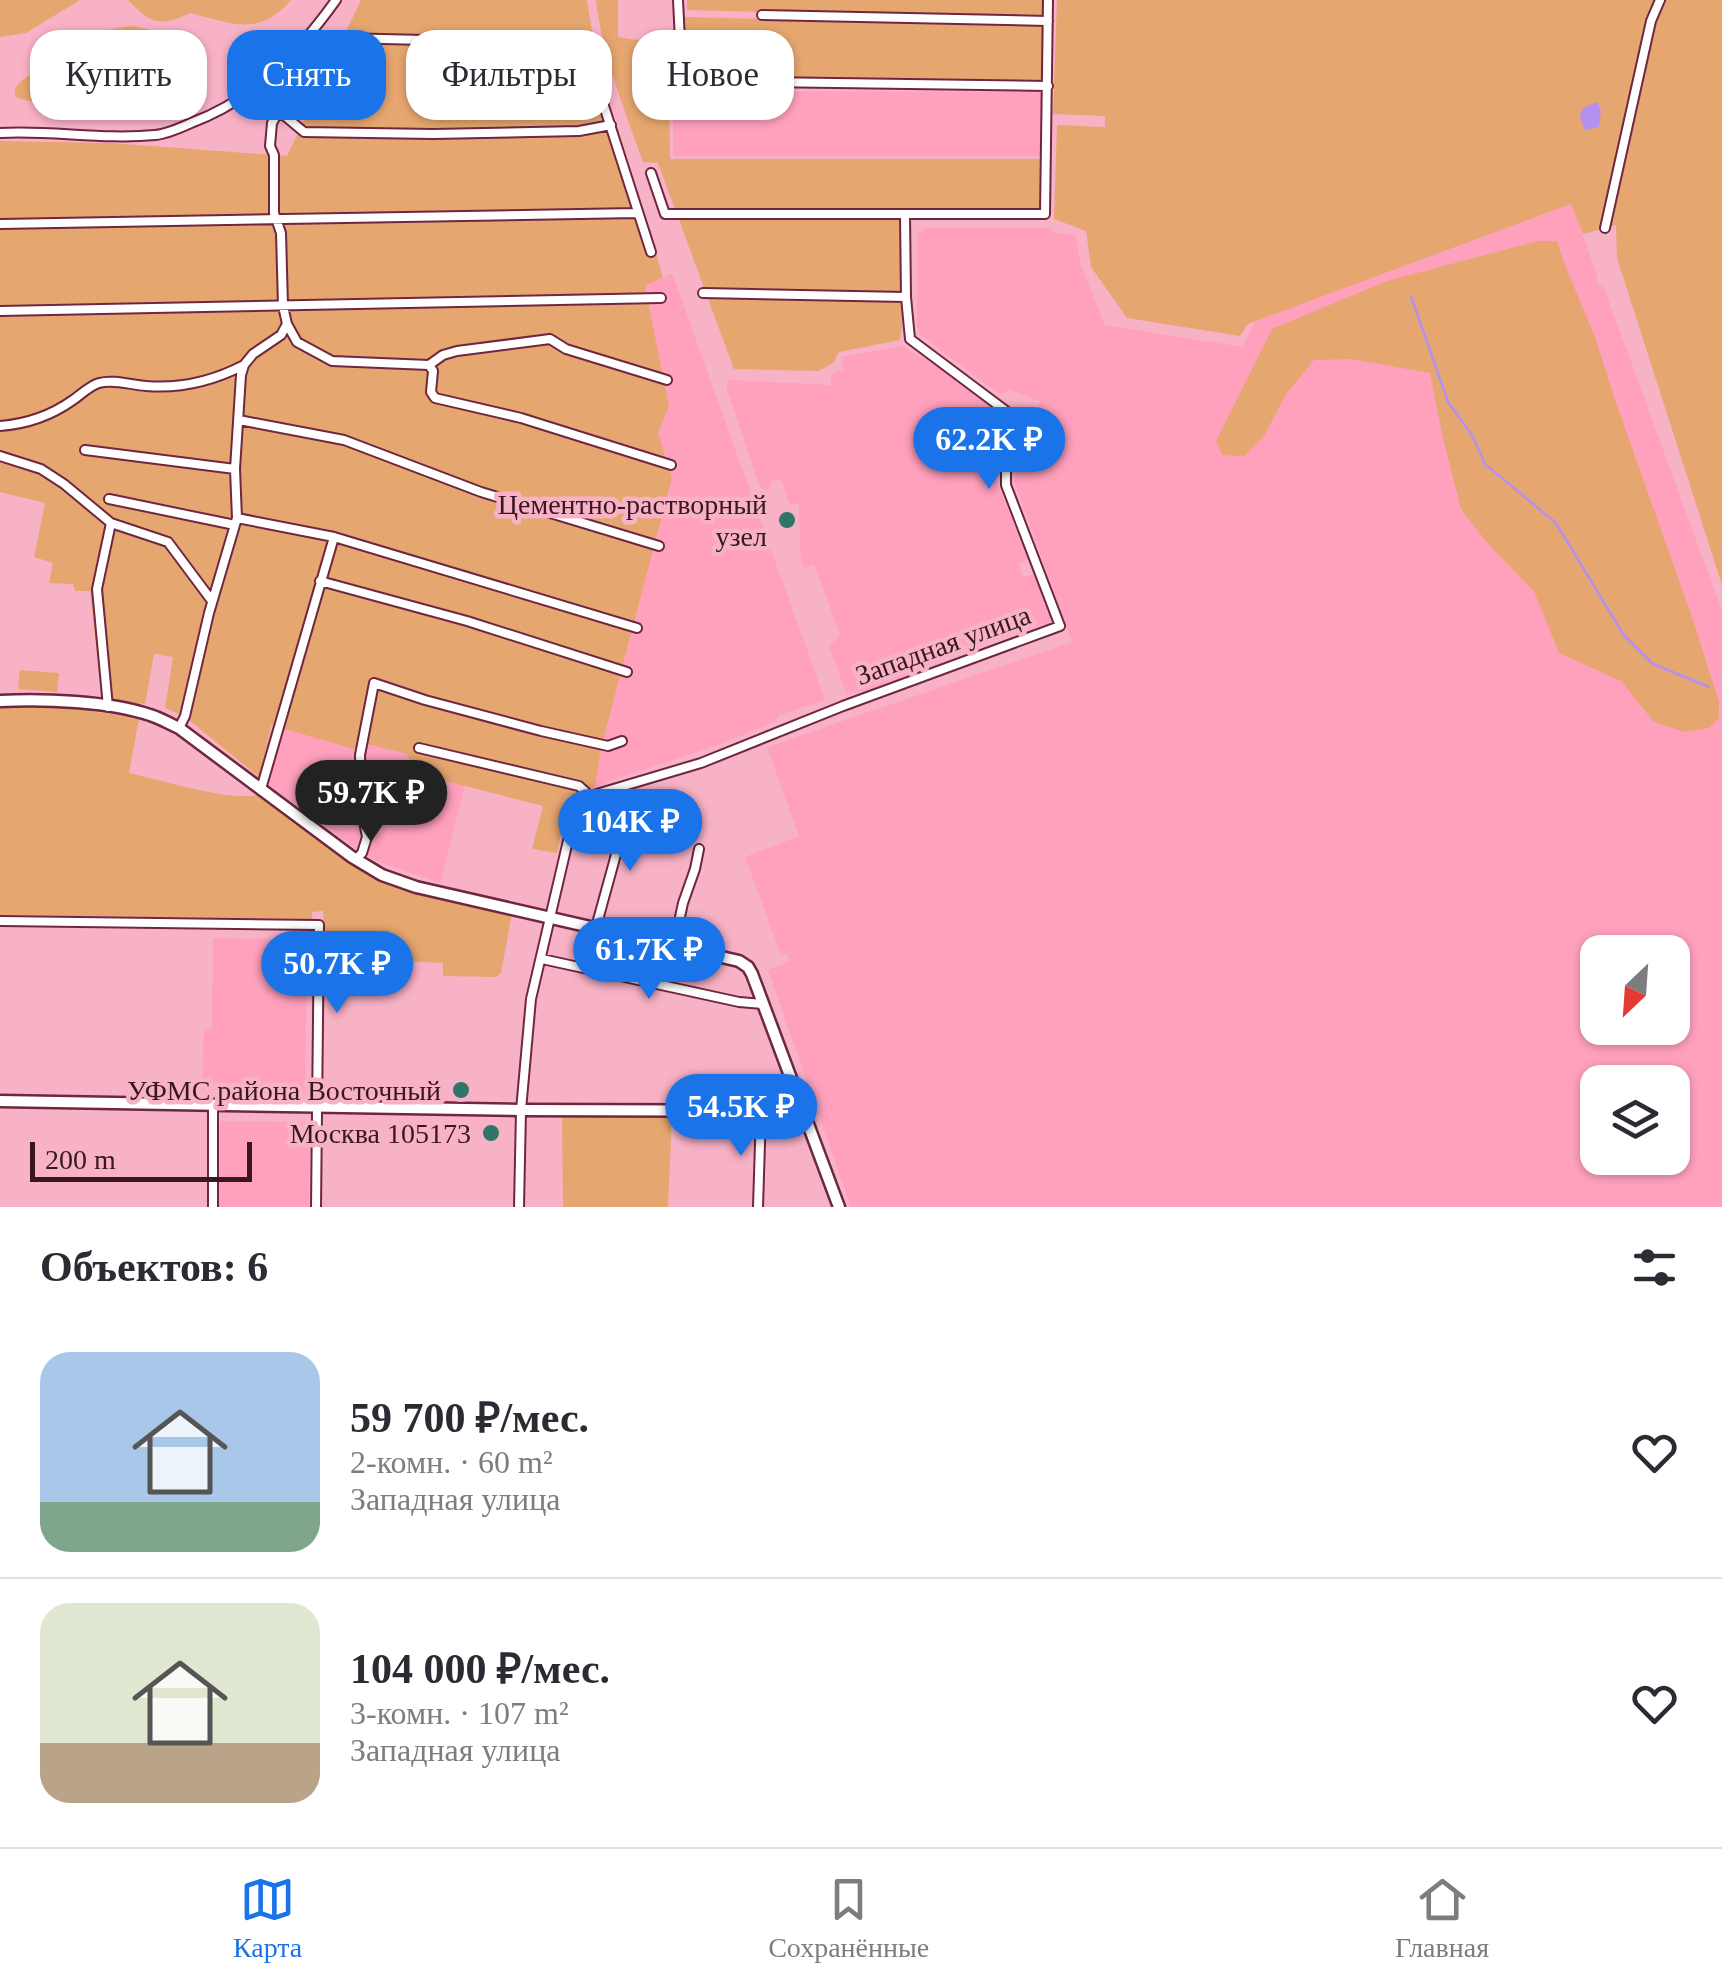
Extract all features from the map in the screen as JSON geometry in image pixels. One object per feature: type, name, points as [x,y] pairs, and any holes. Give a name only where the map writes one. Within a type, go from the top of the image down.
[{"type":"street","points":[[314,30],[336,0]]},
{"type":"street","points":[[678,0],[682,81],[1048,86]]},
{"type":"street","points":[[651,173],[665,214],[1045,214],[1048,0]]},
{"type":"street","points":[[1605,228],[1651,22],[1660,0]]},
{"type":"street","points":[[762,16],[1048,22]]},
{"type":"street","points":[[386,39],[592,44],[595,78],[651,252]]},
{"type":"street","points":[[0,133],[159,135],[227,107]]},
{"type":"street","points":[[274,120],[270,146],[274,155],[274,212],[281,233],[283,306],[286,324],[297,342],[332,361],[430,365],[457,352],[550,338],[566,349],[666,380]]},
{"type":"street","points":[[290,120],[304,132],[542,132],[610,126]]},
{"type":"street","points":[[0,224],[638,212]]},
{"type":"street","name":"Западная улица","points":[[590,796],[701,763],[1060,626],[1006,485],[1015,431],[1006,411],[910,340],[905,214]]},
{"type":"street","points":[[703,293],[906,296]]},
{"type":"street","points":[[0,311],[660,298]]},
{"type":"street","points":[[179,728],[236,521],[241,375],[252,354],[281,335],[286,324]]},
{"type":"street","points":[[0,426],[48,414],[102,382],[152,387],[200,383],[244,365]]},
{"type":"street","points":[[430,365],[431,392],[436,398],[521,418],[671,464]]},
{"type":"street","points":[[238,420],[344,440],[481,492],[659,546]]},
{"type":"street","points":[[85,450],[235,470]]},
{"type":"street","points":[[0,456],[41,469],[111,523],[168,542],[212,601]]},
{"type":"street","points":[[110,498],[334,537],[637,628]]},
{"type":"street","points":[[108,707],[97,589],[111,523]]},
{"type":"street","points":[[261,789],[334,537]]},
{"type":"street","points":[[320,581],[466,621],[628,672]]},
{"type":"street","points":[[356,859],[367,837],[360,755],[374,683],[558,735],[608,746],[622,741]]},
{"type":"street","points":[[0,701],[38,700],[150,715],[179,728],[356,859],[382,875],[416,887],[739,960],[752,974],[839,1207]]},
{"type":"street","points":[[419,748],[579,786],[590,796],[579,804],[574,815],[531,999],[520,1110],[519,1207]]},
{"type":"street","points":[[596,927],[628,810]]},
{"type":"street","points":[[674,945],[699,850]]},
{"type":"street","points":[[0,921],[318,925],[316,1207]]},
{"type":"street","points":[[542,959],[739,1002],[764,1004]]},
{"type":"street","points":[[0,1101],[520,1110],[805,1110]]},
{"type":"street","points":[[212,1207],[214,1105]]},
{"type":"street","points":[[758,1207],[761,1111]]},
{"type":"shaded area","points":[[0,0],[80,0],[26,33],[0,37]]},
{"type":"shaded area","points":[[128,0],[291,0],[267,19],[244,24],[190,13],[171,21],[156,21]]},
{"type":"shaded area","points":[[361,0],[587,0],[592,30],[406,30],[406,120],[612,120],[612,113],[663,277],[645,286],[669,406],[658,433],[672,478],[601,748],[595,786],[574,794],[557,853],[532,849],[543,806],[410,772],[408,754],[359,742],[357,750],[271,725],[260,778],[184,716],[165,708],[173,657],[154,654],[145,704],[102,701],[90,591],[75,591],[73,584],[49,583],[53,563],[34,557],[45,503],[0,492],[0,141],[110,143],[287,156],[304,120],[386,120],[386,30],[347,30]]},
{"type":"shaded area","points":[[596,0],[618,0],[618,37],[632,39],[632,120],[669,120],[670,159],[1041,159],[1040,209],[902,209],[900,340],[839,352],[833,363],[818,371],[734,369],[658,163],[643,162],[612,71],[612,30],[601,30]]},
{"type":"shaded area","points":[[687,0],[1042,0],[1043,19],[687,10]]},
{"type":"shaded area","points":[[1057,0],[1722,0],[1722,585],[1617,258],[1616,225],[1583,234],[1571,204],[1248,324],[1240,336],[1127,318],[1091,267],[1086,231],[1054,219],[1057,125],[1105,127],[1105,116],[1053,114]]},
{"type":"shaded area","points":[[685,17],[1043,26],[1042,82],[794,79],[794,30],[685,30]]},
{"type":"shaded area","points":[[134,26],[151,30],[110,30]]},
{"type":"shaded area","points":[[30,75],[30,101],[15,96],[19,83]]},
{"type":"shaded area","points":[[794,91],[1041,92],[1041,156],[673,156],[673,120],[794,120]]},
{"type":"shaded area","points":[[1597,102],[1601,111],[1599,127],[1585,130],[1581,112]]},
{"type":"shaded area","points":[[1572,204],[1598,285],[1603,285],[1722,611],[1722,1207],[851,1207],[768,970],[790,961],[787,953],[781,955],[745,857],[799,836],[767,747],[1072,642],[1014,481],[1040,401],[1009,390],[1003,394],[996,392],[922,336],[917,327],[918,234],[924,228],[1045,228],[1053,233],[1076,235],[1080,263],[1105,325],[1243,347],[1255,321]]},
{"type":"shaded area","points":[[1538,241],[1557,241],[1595,337],[1719,702],[1719,718],[1709,728],[1685,732],[1654,722],[1621,681],[1559,653],[1534,591],[1489,545],[1461,509],[1430,373],[1351,359],[1314,360],[1286,394],[1264,436],[1244,456],[1222,455],[1216,441],[1272,329],[1387,281]]},
{"type":"shaded area","points":[[672,273],[825,700],[778,716],[777,721],[715,746],[595,786],[601,748],[672,478],[657,433],[669,406],[645,286]]},
{"type":"shaded area","points":[[901,346],[941,368],[999,413],[1008,432],[994,474],[1027,559],[1018,564],[1023,577],[1035,574],[1053,621],[1020,632],[1015,619],[997,624],[999,637],[862,692],[846,693],[829,646],[840,635],[814,564],[803,568],[799,504],[790,505],[782,481],[773,480],[768,490],[760,487],[726,387],[729,380],[831,385],[831,374],[843,370],[841,357]]},
{"type":"shaded area","points":[[20,670],[59,673],[57,692],[18,689]]},
{"type":"shaded area","points":[[61,707],[139,718],[129,773],[218,794],[263,793],[331,848],[376,877],[425,895],[512,913],[501,973],[496,977],[443,976],[443,963],[359,959],[356,952],[325,951],[323,911],[312,912],[312,919],[0,915],[0,708]]},
{"type":"shaded area","points":[[271,725],[357,749],[358,741],[409,754],[410,772],[465,786],[440,883],[360,852],[260,778]]},
{"type":"shaded area","points":[[213,938],[307,940],[305,1094],[202,1090],[204,1029],[212,1029]]},
{"type":"shaded area","points":[[562,1116],[672,1116],[668,1207],[563,1207]]},
{"type":"shaded area","points":[[220,1121],[310,1122],[309,1207],[219,1207]]},
{"type":"waterway","points":[[1411,296],[1448,402],[1472,435],[1485,464],[1556,523],[1623,634],[1653,664],[1709,687]]},
{"type":"place","name":"Цементно-растворный узел","points":[[787,520]]},
{"type":"place","name":"УФМС района Восточный","points":[[461,1090]]},
{"type":"place","name":"Москва 105173","points":[[491,1133]]}]
